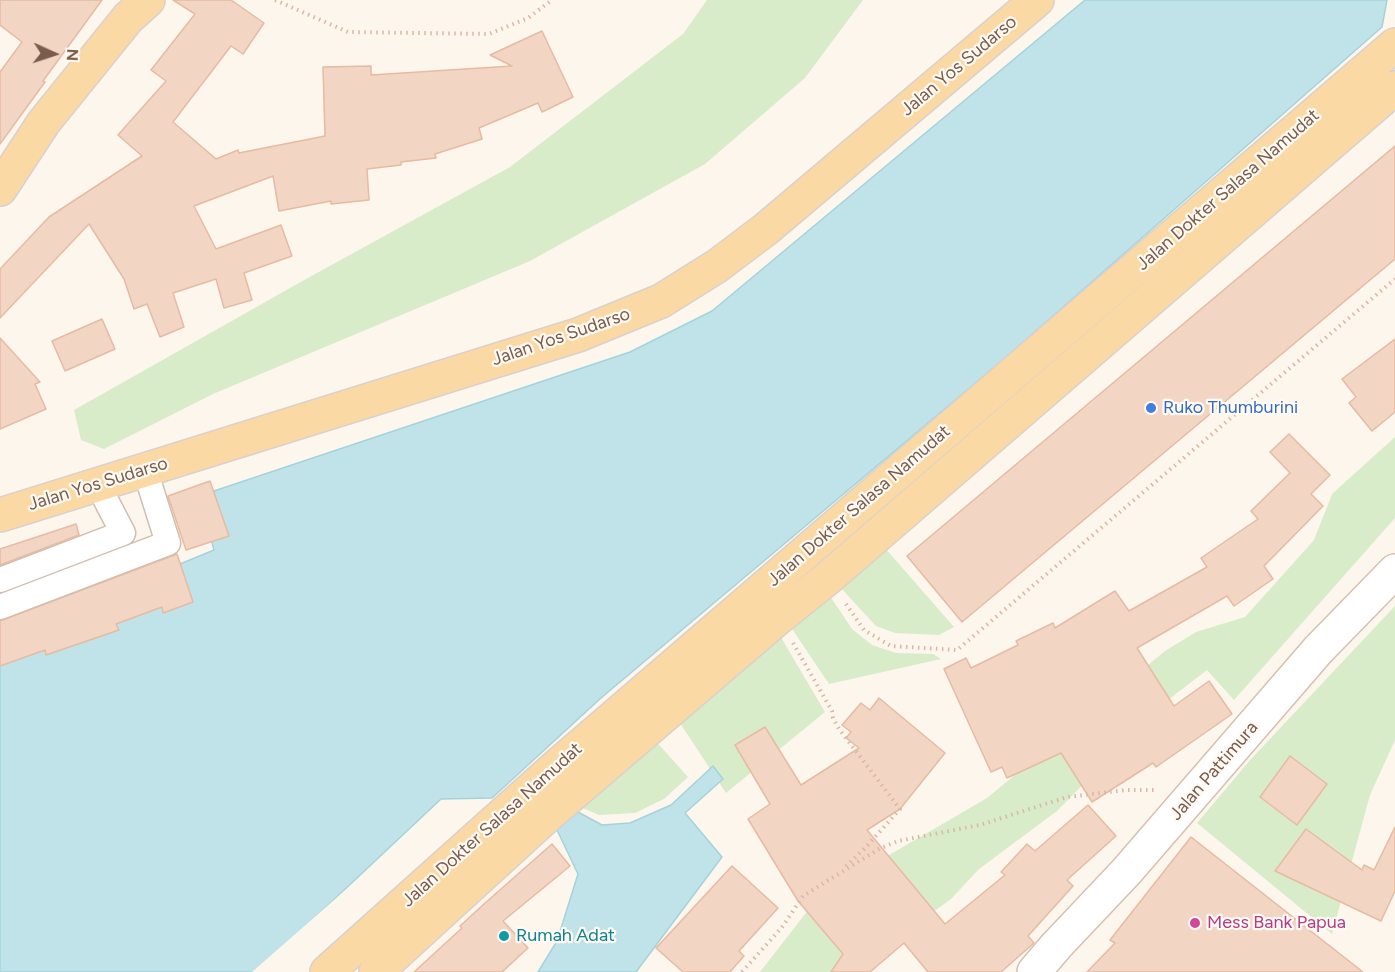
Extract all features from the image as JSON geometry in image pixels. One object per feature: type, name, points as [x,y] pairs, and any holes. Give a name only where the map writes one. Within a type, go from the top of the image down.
[{"type":"main road","points":[[0,189],[44,122],[128,18],[148,0]]},
{"type":"main road","name":"Jalan Yos Sudarso","points":[[0,515],[578,335],[661,301],[717,266],[766,229],[1037,0]]},
{"type":"main road","name":"Jalan Dokter Salasa Namudat","points":[[327,972],[539,803],[576,792],[778,618],[828,578],[1391,69]]},
{"type":"main road","name":"Jalan Dokter Salasa Namudat","points":[[376,972],[539,803],[557,766],[760,591],[1391,69]]},
{"type":"main road","name":"Jalan Pattimura","points":[[1034,972],[1126,872],[1318,650],[1395,571]]},
{"type":"main road","points":[[760,591],[778,618]]},
{"type":"street","points":[[0,607],[168,543],[145,470]]},
{"type":"street","points":[[0,580],[123,533],[98,485]]},
{"type":"path","points":[[275,0],[348,32],[489,34],[528,18],[552,0]]},
{"type":"path","points":[[828,578],[864,630],[891,646],[957,650],[1395,279]]},
{"type":"path","points":[[778,618],[832,711],[838,729],[900,809],[839,873]]},
{"type":"path","points":[[742,972],[783,927],[803,896],[879,849],[898,841],[980,825],[1067,797],[1126,790],[1195,792]]},
{"type":"green space","points":[[707,0],[863,0],[805,78],[705,164],[530,261],[213,394],[104,449],[81,440],[74,410],[510,167],[683,34]]},
{"type":"green space","points":[[1395,437],[1395,518],[1234,700],[1207,670],[1159,707],[1057,811],[979,869],[951,899],[851,972],[760,972],[819,896],[987,798],[1165,651],[1196,632],[1245,617],[1314,540],[1332,494]]},
{"type":"green space","points":[[885,548],[954,627],[939,635],[895,633],[876,626],[839,586]]},
{"type":"green space","points":[[830,596],[852,629],[872,645],[896,653],[933,654],[941,659],[829,684],[792,629]]},
{"type":"green space","points":[[1395,606],[1395,740],[1370,795],[1332,934],[1197,823],[1251,759]]},
{"type":"green space","points":[[779,634],[825,712],[726,793],[676,717]]},
{"type":"green space","points":[[653,738],[688,777],[664,799],[635,813],[599,815],[578,806]]},
{"type":"water","points":[[1085,0],[1387,0],[1382,27],[1004,359],[601,698],[492,798],[441,799],[257,972],[0,972],[0,638],[214,550],[199,496],[630,352],[712,311]]},
{"type":"water","points":[[713,766],[723,779],[685,813],[722,857],[636,972],[538,972],[557,941],[578,874],[557,830],[576,811],[602,825],[630,823],[671,805]]},
{"type":"pier","points":[[391,850],[262,972],[252,972]]},
{"type":"building","points":[[0,0],[102,0],[0,144],[0,72],[22,42],[0,25]]},
{"type":"building","points":[[173,0],[231,0],[264,23],[243,54],[231,46],[173,122],[216,159],[238,150],[239,153],[325,136],[323,67],[371,66],[371,75],[512,66],[490,55],[542,31],[573,97],[542,112],[538,103],[479,128],[482,139],[435,154],[436,158],[367,169],[369,200],[331,204],[331,201],[279,211],[273,176],[194,206],[216,249],[281,225],[292,256],[244,273],[252,300],[224,308],[216,279],[173,293],[184,327],[160,337],[147,304],[134,309],[124,279],[89,224],[0,318],[0,269],[49,217],[142,156],[118,135],[166,81],[151,70],[195,14]]},
{"type":"building","name":"Ruko Thumburini","points":[[1395,146],[1395,259],[962,622],[907,556]]},
{"type":"building","points":[[102,319],[115,349],[65,371],[52,341]]},
{"type":"building","points":[[0,338],[40,382],[35,384],[46,409],[0,429]]},
{"type":"building","points":[[1395,339],[1395,412],[1372,431],[1349,403],[1356,397],[1342,379]]},
{"type":"building","points":[[1289,434],[1330,475],[1311,494],[1323,506],[1264,566],[1273,579],[1234,606],[1227,596],[1137,648],[1174,706],[1209,681],[1232,714],[1156,767],[1153,763],[1092,802],[1061,753],[1007,778],[1002,767],[991,772],[944,669],[966,658],[971,668],[1018,645],[1016,641],[1053,623],[1055,628],[1115,591],[1129,611],[1207,567],[1201,558],[1258,519],[1251,511],[1290,473],[1270,452]]},
{"type":"building","points":[[210,481],[229,536],[186,550],[168,496]]},
{"type":"building","points":[[76,524],[79,535],[0,565],[0,549]]},
{"type":"building","points":[[177,554],[193,602],[163,613],[162,607],[116,624],[119,630],[46,655],[45,650],[0,666],[0,621]]},
{"type":"building","points":[[879,698],[945,753],[900,809],[867,830],[945,924],[1005,875],[1001,872],[1027,844],[1035,851],[1088,805],[1116,836],[1067,880],[1073,886],[1028,936],[1034,943],[1001,972],[928,972],[904,943],[870,972],[831,972],[843,954],[798,901],[748,819],[770,804],[735,745],[765,727],[801,785],[859,748],[846,738],[851,732],[842,725],[861,703],[870,710]]},
{"type":"building","points":[[1290,756],[1327,784],[1297,825],[1260,797]]},
{"type":"building","points":[[1395,827],[1395,891],[1381,921],[1275,871],[1306,829],[1362,870],[1364,865],[1374,870]]},
{"type":"building","name":"Mess Bank Papua","points":[[1191,837],[1363,972],[1087,972],[1115,943],[1110,940]]},
{"type":"building","points":[[552,844],[570,866],[503,921],[528,948],[502,972],[414,972],[462,928],[460,926]]},
{"type":"building","points":[[732,866],[778,908],[739,951],[744,956],[730,972],[683,972],[656,948]]},
{"type":"place","name":"Ruko Thumburini","points":[[1151,408]]},
{"type":"place","name":"Mess Bank Papua","points":[[1195,923]]},
{"type":"place","name":"Rumah Adat","points":[[504,936]]}]
